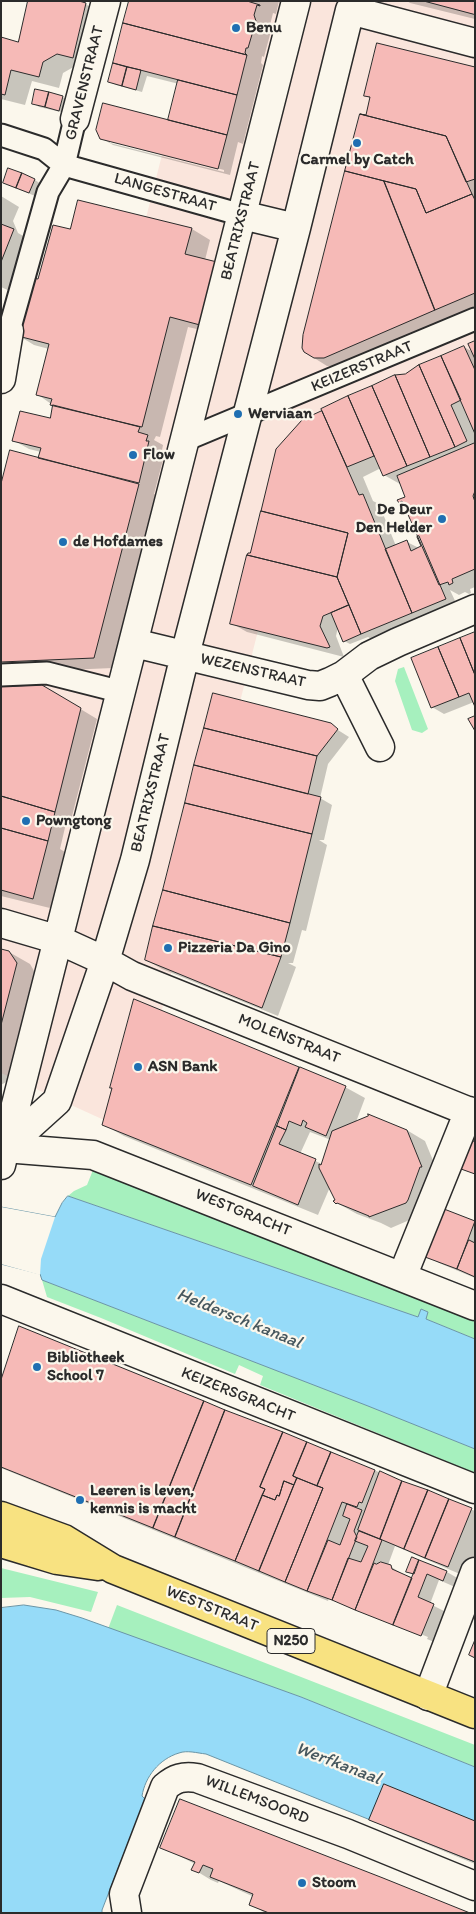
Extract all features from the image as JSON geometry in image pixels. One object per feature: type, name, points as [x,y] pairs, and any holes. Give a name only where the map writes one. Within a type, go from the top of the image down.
[{"type":"main road","name":"WESTSTRAAT","points":[[1,1516],[64,1539],[107,1567],[475,1714]]},
{"type":"main road","name":"WESTSTRAAT","points":[[1,1543],[57,1560],[107,1567]]},
{"type":"street","name":"GRAVENSTRAAT","points":[[64,165],[106,1]]},
{"type":"street","name":"BEATRIXSTRAAT","points":[[2,1152],[59,940],[296,1]]},
{"type":"street","name":"BEATRIXSTRAAT","points":[[2,1152],[57,1100],[105,961],[135,860],[185,655],[296,228],[346,6]]},
{"type":"street","points":[[346,6],[475,43]]},
{"type":"street","name":"LANGESTRAAT","points":[[1,135],[44,149],[64,165],[242,215],[296,228]]},
{"type":"street","points":[[1,379],[9,331],[48,192],[64,165]]},
{"type":"street","name":"KEIZERSTRAAT","points":[[248,414],[475,319]]},
{"type":"street","points":[[185,440],[248,414]]},
{"type":"street","name":"WEZENSTRAAT","points":[[134,643],[308,685],[320,686],[344,675],[369,656],[475,610]]},
{"type":"street","points":[[1,675],[47,673],[122,692]]},
{"type":"street","points":[[344,675],[380,747]]},
{"type":"street","name":"MOLENSTRAAT","points":[[1,923],[59,940],[141,979],[472,1112]]},
{"type":"street","points":[[402,1277],[472,1112]]},
{"type":"street","name":"WESTGRACHT","points":[[2,1152],[93,1155],[475,1306]]},
{"type":"street","name":"KEIZERSGRACHT","points":[[1,1299],[475,1489]]},
{"type":"street","points":[[428,1696],[475,1572]]},
{"type":"street","name":"WILLEMSOORD","points":[[127,1913],[124,1894],[165,1787],[174,1780],[185,1776],[197,1778],[348,1834],[475,1886]]},
{"type":"shaded area","points":[[201,1],[475,1],[475,389],[300,465],[132,1128],[104,1120],[1,1073],[1,790]]},
{"type":"green space","points":[[404,667],[428,729],[422,733],[412,730],[395,681],[398,669]]},
{"type":"green space","points":[[95,1165],[475,1312],[475,1339],[426,1319],[428,1312],[421,1309],[418,1317],[68,1196],[87,1185]]},
{"type":"green space","points":[[42,1280],[369,1406],[475,1449],[475,1473],[260,1385],[263,1376],[239,1365],[235,1374],[47,1297]]},
{"type":"green space","points":[[1,1568],[98,1592],[91,1612],[30,1597],[1,1598]]},
{"type":"green space","points":[[117,1605],[475,1745],[475,1767],[301,1697],[108,1629]]},
{"type":"water","name":"Heldersch kanaal","points":[[68,1196],[418,1317],[421,1309],[428,1312],[426,1319],[475,1339],[475,1449],[42,1280],[40,1274],[1,1264],[1,1207],[55,1217]]},
{"type":"water","name":"Werfkanaal","points":[[24,1605],[56,1610],[82,1618],[301,1697],[475,1767],[475,1862],[206,1754],[185,1752],[172,1756],[159,1764],[146,1782],[142,1796],[145,1799],[102,1913],[1,1913],[1,1608]]},
{"type":"pier","points":[[1,1207],[55,1217],[41,1259],[40,1275],[1,1264]]},
{"type":"building","points":[[28,1],[79,1],[86,3],[73,58],[57,54],[43,62],[39,77],[11,70],[5,95],[1,94],[1,37],[18,42]]},
{"type":"building","points":[[129,1],[247,1],[260,6],[257,5],[254,15],[256,21],[248,48],[246,48],[245,53],[247,55],[123,23]]},
{"type":"building","points":[[424,1],[475,1],[475,13],[474,14]]},
{"type":"building","points":[[123,23],[247,55],[237,95],[113,63]]},
{"type":"building","points":[[377,43],[475,67],[475,179],[466,182],[446,136],[360,114],[366,115],[370,97],[364,96]]},
{"type":"building","points":[[113,63],[127,67],[122,86],[108,82]]},
{"type":"building","points":[[127,67],[141,70],[136,90],[122,86]]},
{"type":"building","points":[[178,80],[237,95],[227,135],[168,120]]},
{"type":"building","points":[[35,89],[49,92],[45,107],[32,104]]},
{"type":"building","points":[[49,92],[63,96],[59,111],[45,107]]},
{"type":"building","points":[[103,103],[227,135],[218,169],[100,139],[96,130]]},
{"type":"building","points":[[360,114],[446,136],[472,194],[426,213],[416,189],[345,171]]},
{"type":"building","points":[[8,168],[22,173],[16,188],[3,183]]},
{"type":"building","points":[[345,171],[384,181],[435,310],[324,358],[314,358],[304,352],[302,348],[303,335]]},
{"type":"building","points":[[22,173],[35,179],[29,193],[16,188]]},
{"type":"building","points":[[384,181],[416,189],[426,213],[472,194],[475,200],[475,293],[435,310]]},
{"type":"building","points":[[78,200],[192,228],[185,254],[217,262],[200,325],[170,317],[142,427],[50,405],[52,399],[36,395],[49,344],[14,335],[28,277],[38,279],[53,225],[70,229]]},
{"type":"building","points":[[1,224],[14,229],[1,262]]},
{"type":"building","points":[[475,341],[475,359],[468,344]]},
{"type":"building","points":[[464,346],[475,370],[475,434],[441,356]]},
{"type":"building","points":[[441,356],[461,400],[451,405],[467,441],[455,447],[419,365]]},
{"type":"building","points":[[419,365],[455,447],[430,457],[395,375],[405,374]]},
{"type":"building","points":[[395,375],[430,457],[407,466],[372,386]]},
{"type":"building","points":[[372,386],[407,466],[383,476],[348,396]]},
{"type":"building","points":[[348,396],[374,456],[347,467],[321,409]]},
{"type":"building","points":[[53,405],[140,427],[138,432],[148,435],[146,441],[149,441],[139,483],[38,458],[41,448],[12,441],[20,411],[50,418]]},
{"type":"building","points":[[322,411],[359,495],[363,494],[412,613],[361,634],[337,577],[348,533],[261,511],[276,449],[302,420]]},
{"type":"building","name":"De Deur Den Helder","points":[[475,443],[475,491],[473,496],[475,502],[475,569],[452,579],[453,583],[449,585],[448,582],[439,585],[402,501],[399,503],[397,500],[405,497],[397,476]]},
{"type":"building","name":"de Hofdames","points":[[10,450],[139,484],[94,658],[1,662],[1,484]]},
{"type":"building","points":[[261,511],[348,533],[337,577],[247,555],[250,553]]},
{"type":"building","points":[[419,536],[446,599],[412,613],[385,549],[407,540],[411,551],[421,546],[417,537]]},
{"type":"building","points":[[247,555],[337,577],[349,605],[323,616],[320,626],[330,647],[327,648],[230,624]]},
{"type":"building","points":[[349,605],[361,634],[343,642],[331,613]]},
{"type":"building","points":[[475,632],[475,675],[460,638]]},
{"type":"building","points":[[460,638],[475,675],[475,707],[469,693],[459,697],[438,647]]},
{"type":"building","points":[[438,647],[459,697],[431,708],[411,658]]},
{"type":"building","points":[[42,685],[81,708],[55,812],[1,796],[1,687]]},
{"type":"building","points":[[213,693],[331,723],[338,729],[317,756],[204,728]]},
{"type":"building","points":[[475,716],[475,731],[468,719]]},
{"type":"building","points":[[204,728],[317,756],[308,794],[194,765]]},
{"type":"building","points":[[194,765],[321,797],[312,834],[185,803]]},
{"type":"building","points":[[1,796],[55,812],[48,841],[1,828]]},
{"type":"building","points":[[185,803],[312,834],[290,923],[163,890]]},
{"type":"building","points":[[1,828],[48,841],[33,899],[1,890]]},
{"type":"building","points":[[163,890],[290,923],[281,957],[153,926]]},
{"type":"building","points":[[153,926],[281,957],[262,1008],[145,960]]},
{"type":"building","points":[[1,949],[9,951],[17,963],[1,1025]]},
{"type":"building","points":[[134,999],[299,1067],[251,1185],[102,1125]]},
{"type":"building","points":[[300,1067],[346,1086],[326,1136],[305,1127],[307,1123],[303,1120],[301,1126],[289,1121],[286,1130],[277,1126]]},
{"type":"building","points":[[368,1114],[407,1130],[422,1167],[420,1167],[406,1203],[369,1217],[336,1204],[319,1168],[332,1131],[368,1116]]},
{"type":"building","points":[[277,1126],[286,1130],[279,1144],[316,1159],[298,1205],[253,1186]]},
{"type":"building","points":[[475,1141],[475,1174],[461,1169],[472,1142]]},
{"type":"building","points":[[444,1209],[475,1221],[457,1269],[425,1257]]},
{"type":"building","points":[[469,1240],[475,1243],[475,1277],[457,1269]]},
{"type":"building","points":[[19,1326],[204,1401],[153,1528],[1,1467],[1,1380]]},
{"type":"building","points":[[204,1401],[225,1410],[175,1537],[153,1528]]},
{"type":"building","points":[[225,1410],[283,1432],[260,1487],[265,1489],[235,1561],[175,1537]]},
{"type":"building","points":[[283,1432],[307,1442],[293,1476],[297,1478],[294,1485],[284,1481],[279,1496],[277,1495],[275,1500],[262,1495],[265,1489],[260,1487]]},
{"type":"building","points":[[307,1442],[331,1452],[317,1486],[293,1476]]},
{"type":"building","points":[[331,1452],[375,1470],[362,1503],[359,1502],[357,1507],[342,1502],[307,1591],[285,1582],[323,1488],[317,1486]]},
{"type":"building","points":[[380,1471],[402,1481],[380,1539],[358,1530]]},
{"type":"building","points":[[297,1478],[323,1488],[285,1582],[259,1571]]},
{"type":"building","points":[[284,1481],[294,1485],[259,1571],[235,1561],[262,1495],[275,1500],[277,1495],[279,1496]]},
{"type":"building","points":[[402,1481],[428,1490],[404,1549],[380,1539]]},
{"type":"building","points":[[428,1490],[449,1499],[425,1558],[404,1549]]},
{"type":"building","points":[[449,1499],[472,1508],[448,1567],[425,1558]]},
{"type":"building","points":[[347,1504],[362,1510],[354,1531],[357,1537],[332,1600],[307,1591],[328,1540],[340,1545],[350,1519],[343,1516]]},
{"type":"building","points":[[359,1531],[382,1540],[355,1610],[332,1600],[348,1558],[361,1562],[368,1546],[355,1541]]},
{"type":"building","points":[[412,1557],[419,1560],[414,1574],[406,1572]]},
{"type":"building","points":[[419,1560],[447,1571],[443,1581],[427,1574],[418,1597],[434,1604],[421,1636],[393,1625]]},
{"type":"building","points":[[381,1562],[391,1565],[392,1569],[412,1578],[393,1625],[355,1610],[374,1563]]},
{"type":"building","points":[[475,1640],[475,1658],[469,1655]]},
{"type":"building","points":[[384,1784],[475,1821],[475,1862],[369,1820]]},
{"type":"building","points":[[180,1799],[470,1913],[269,1913],[249,1905],[253,1894],[210,1877],[213,1869],[203,1865],[199,1873],[191,1870],[195,1862],[160,1848]]},
{"type":"place","name":"Benu","points":[[236,28]]},
{"type":"place","name":"Carmel by Catch","points":[[357,143]]},
{"type":"place","name":"Werviaan","points":[[238,414]]},
{"type":"place","name":"Flow","points":[[133,455]]},
{"type":"place","name":"De Deur Den Helder","points":[[442,519]]},
{"type":"place","name":"de Hofdames","points":[[63,542]]},
{"type":"place","name":"Powngtong","points":[[26,821]]},
{"type":"place","name":"Pizzeria Da Gino","points":[[168,948]]},
{"type":"place","name":"ASN Bank","points":[[138,1067]]},
{"type":"place","name":"Bibliotheek School 7","points":[[37,1367]]},
{"type":"place","name":"Leeren is leven, kennis is macht","points":[[80,1500]]},
{"type":"place","name":"Stoom","points":[[302,1883]]}]
